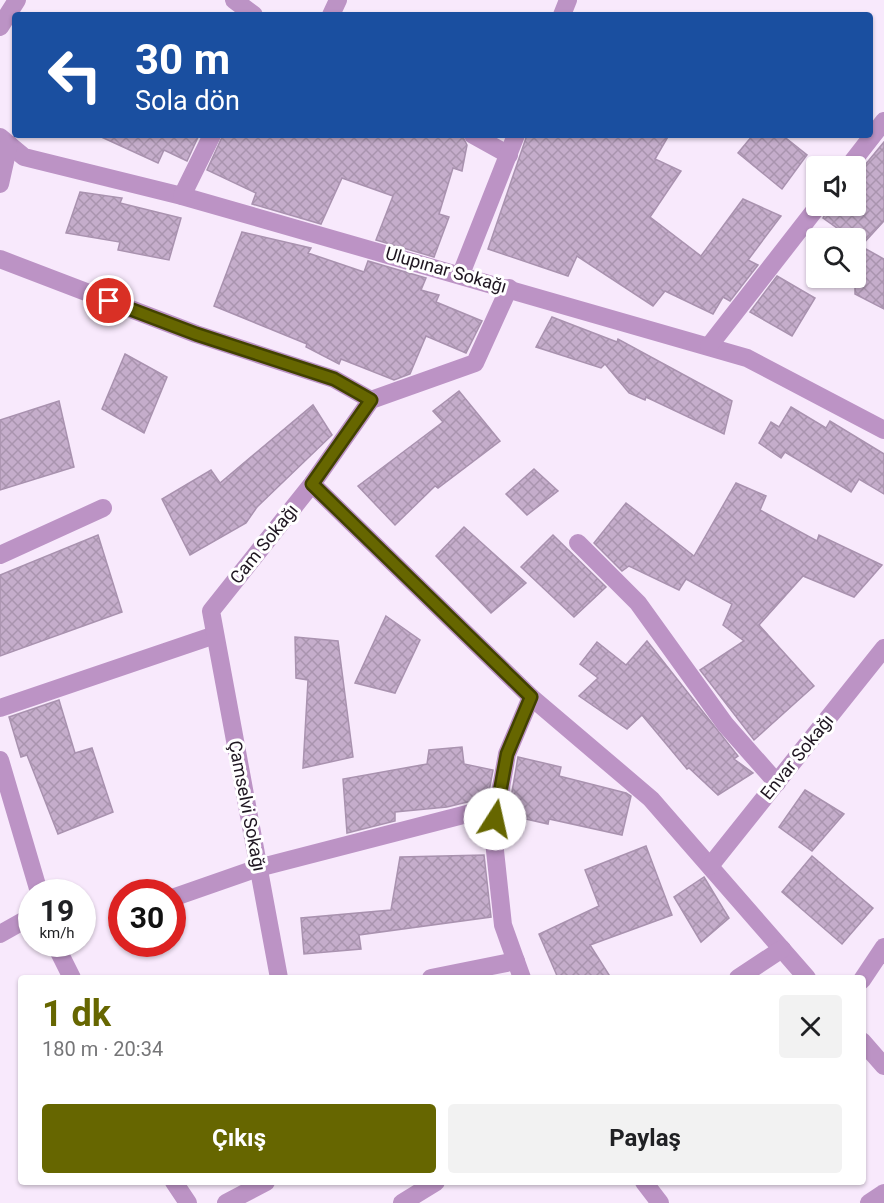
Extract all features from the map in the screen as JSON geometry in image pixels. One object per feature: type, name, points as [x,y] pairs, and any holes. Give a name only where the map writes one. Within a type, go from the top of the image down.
[{"type":"street","points":[[0,27],[17,0]]},
{"type":"street","points":[[234,0],[250,12]]},
{"type":"street","points":[[873,135],[884,121]]},
{"type":"street","points":[[182,196],[211,138]]},
{"type":"street","points":[[478,138],[509,155]]},
{"type":"street","points":[[461,274],[515,138]]},
{"type":"street","points":[[857,156],[871,138]]},
{"type":"street","points":[[0,184],[4,141]]},
{"type":"street","name":"Ulupınar Sokağı","points":[[4,141],[24,157],[182,196],[461,274],[747,358],[884,430]]},
{"type":"street","points":[[709,346],[810,216]]},
{"type":"street","points":[[0,259],[196,334],[334,379],[371,400],[475,363],[509,288]]},
{"type":"street","name":"Cam Sokağı","points":[[215,635],[211,610],[312,484],[371,400]]},
{"type":"street","points":[[312,484],[531,697],[651,799],[804,975]]},
{"type":"street","points":[[0,555],[103,508]]},
{"type":"street","points":[[578,543],[638,603],[725,724],[777,783]]},
{"type":"street","points":[[0,708],[215,635]]},
{"type":"street","name":"Çamselvi Sokağı","points":[[215,635],[278,975]]},
{"type":"street","name":"Envar Sokağı","points":[[710,866],[884,648]]},
{"type":"street","points":[[460,975],[519,969],[503,925],[493,832],[507,754],[531,697]]},
{"type":"street","points":[[0,763],[35,879]]},
{"type":"street","points":[[186,893],[258,868],[498,806]]},
{"type":"street","points":[[0,934],[18,924]]},
{"type":"street","points":[[865,975],[884,947]]},
{"type":"street","points":[[743,975],[782,949]]},
{"type":"street","points":[[62,957],[70,975]]},
{"type":"street","points":[[866,1046],[884,1066]]},
{"type":"street","points":[[176,1185],[188,1203]]},
{"type":"street","points":[[226,1203],[260,1185]]},
{"type":"street","points":[[402,1203],[431,1185]]},
{"type":"street","points":[[646,1185],[660,1203]]},
{"type":"street","points":[[868,1203],[884,1193]]},
{"type":"building","points":[[104,138],[198,138],[187,161],[164,150],[158,163]]},
{"type":"building","points":[[222,138],[464,138],[467,145],[462,171],[453,168],[439,214],[449,217],[434,257],[376,240],[393,196],[342,178],[321,224],[252,204],[256,193],[207,170]]},
{"type":"building","points":[[526,138],[667,138],[655,159],[681,171],[650,217],[701,256],[743,199],[781,216],[748,260],[758,265],[730,301],[723,297],[713,314],[665,291],[653,306],[577,256],[568,276],[488,249]]},
{"type":"building","points":[[750,138],[786,138],[807,155],[782,189],[738,153]]},
{"type":"building","points":[[884,142],[884,221],[866,241],[866,228],[837,228],[823,218],[824,216],[866,216],[866,164]]},
{"type":"building","points":[[80,192],[122,198],[120,203],[181,218],[169,260],[118,250],[120,242],[66,233]]},
{"type":"building","points":[[242,232],[311,248],[308,253],[364,272],[368,261],[426,278],[421,290],[439,295],[436,302],[482,321],[466,353],[426,336],[410,374],[394,380],[341,359],[339,364],[306,347],[307,344],[214,306]]},
{"type":"building","points":[[866,249],[884,259],[884,309],[855,294],[855,288],[866,288]]},
{"type":"building","points":[[777,276],[815,298],[792,336],[750,312]]},
{"type":"building","points":[[552,317],[617,342],[618,339],[732,401],[724,434],[646,397],[645,400],[629,393],[605,364],[601,368],[536,347]]},
{"type":"building","points":[[125,354],[167,377],[144,433],[102,409]]},
{"type":"building","points":[[459,391],[500,441],[438,488],[435,486],[395,525],[358,486],[443,422],[433,411]]},
{"type":"building","points":[[59,401],[74,467],[0,490],[0,420]]},
{"type":"building","points":[[313,405],[332,435],[257,507],[246,523],[190,555],[162,499],[211,470],[220,483]]},
{"type":"building","points":[[791,407],[826,428],[830,421],[884,454],[884,494],[859,479],[851,492],[785,452],[781,458],[759,443],[771,422],[779,427]]},
{"type":"building","points":[[534,469],[558,491],[527,515],[506,494]]},
{"type":"building","points":[[736,483],[766,496],[760,510],[817,541],[819,535],[882,565],[854,597],[803,576],[759,625],[814,686],[754,740],[700,670],[744,641],[723,625],[732,604],[686,579],[679,590],[629,566],[622,571],[594,543],[626,503],[694,556]]},
{"type":"building","points":[[464,527],[526,583],[491,613],[436,556]]},
{"type":"building","points":[[98,535],[122,612],[0,656],[0,575]]},
{"type":"building","points":[[553,535],[606,587],[574,617],[521,567]]},
{"type":"building","points":[[386,616],[420,640],[395,693],[355,683]]},
{"type":"building","points":[[295,637],[338,641],[353,757],[303,768],[308,680],[296,678]]},
{"type":"building","points":[[647,641],[738,756],[734,759],[753,773],[718,795],[689,768],[687,769],[642,715],[627,729],[579,696],[598,678],[580,664],[597,642],[626,665]]},
{"type":"building","points":[[59,700],[75,753],[92,748],[113,812],[58,834],[27,755],[21,757],[9,717]]},
{"type":"building","points":[[462,747],[464,764],[493,770],[488,797],[447,807],[395,812],[395,821],[347,833],[343,779],[427,764],[429,750]]},
{"type":"building","points":[[518,757],[561,767],[559,776],[631,796],[622,835],[549,819],[548,824],[508,815]]},
{"type":"building","points":[[805,790],[844,814],[812,851],[779,827]]},
{"type":"building","points":[[646,846],[672,915],[590,945],[609,975],[557,975],[539,934],[599,906],[585,870]]},
{"type":"building","points":[[484,855],[491,917],[359,935],[361,949],[304,954],[301,918],[391,910],[400,857]]},
{"type":"building","points":[[812,856],[873,908],[842,944],[782,892]]},
{"type":"building","points":[[704,877],[729,918],[701,942],[674,897]]},
{"type":"route","points":[[109,301],[196,334],[334,379],[371,400],[312,484],[531,697],[507,754],[495,819]]}]
